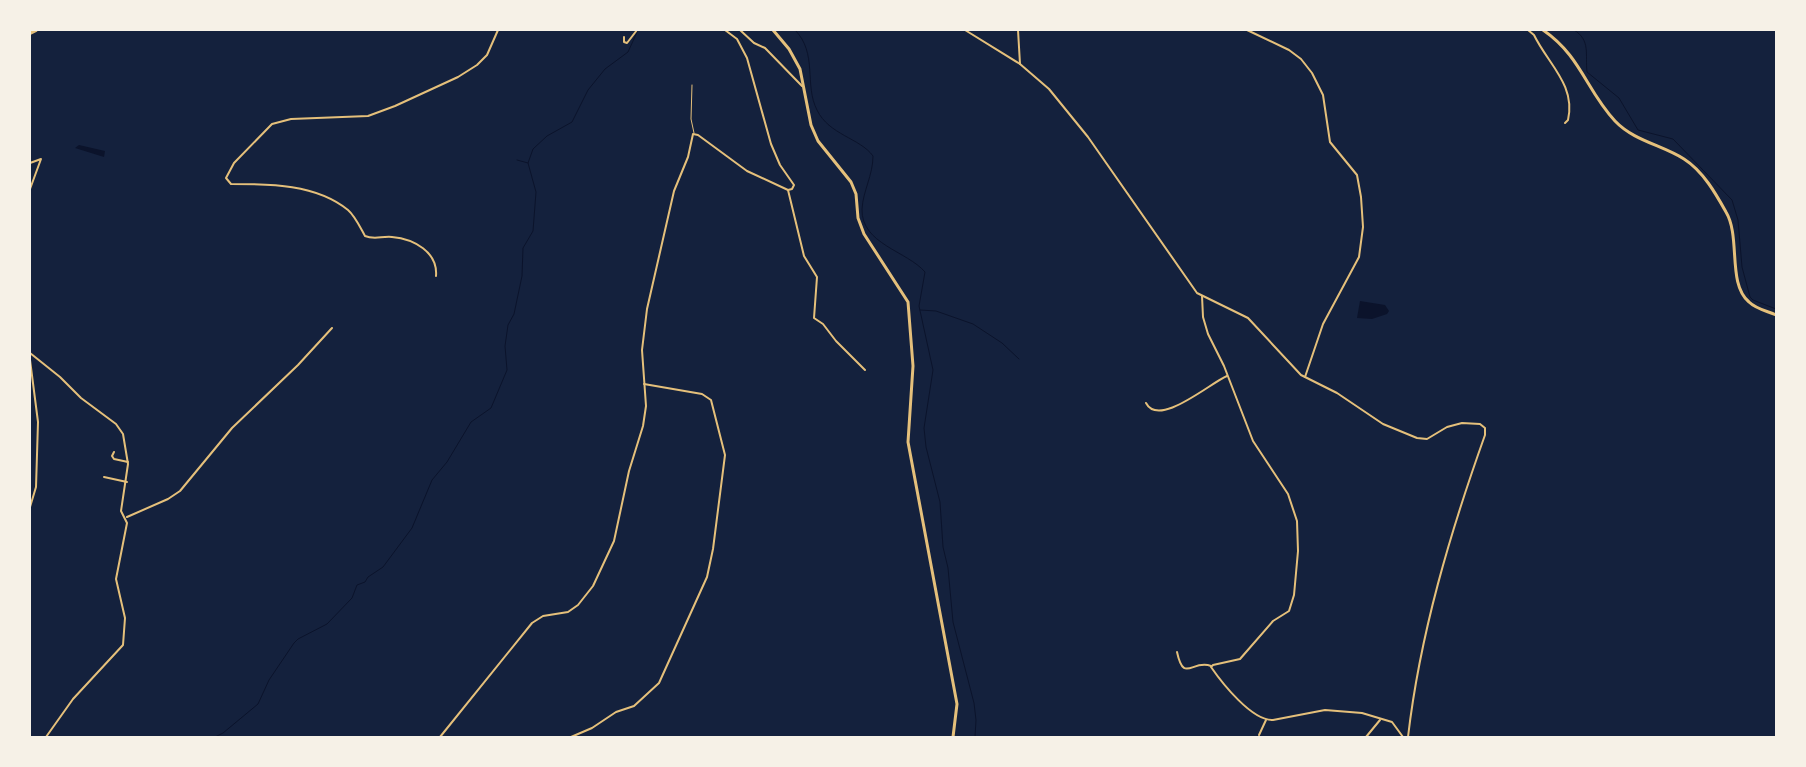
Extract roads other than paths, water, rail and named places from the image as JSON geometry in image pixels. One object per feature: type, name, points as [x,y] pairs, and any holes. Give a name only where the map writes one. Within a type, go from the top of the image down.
[{"type":"highway","points":[[30,33],[36,30]]},
{"type":"main road","points":[[773,30],[796,61],[818,142],[851,182],[856,194],[858,218],[864,234],[908,302],[913,366],[908,442],[957,704],[953,737]]},
{"type":"main road","points":[[1543,30],[1568,51],[1598,99],[1622,128],[1683,159],[1704,179],[1730,220],[1739,286],[1747,301],[1776,315]]},
{"type":"street","points":[[436,276],[434,261],[420,245],[393,236],[369,238],[365,236],[349,210],[328,199],[302,190],[282,186],[231,184],[226,178],[234,163],[272,124],[291,118],[368,116],[395,106],[458,77],[477,65],[488,55],[498,30]]},
{"type":"street","points":[[624,37],[624,42],[627,43],[637,30]]},
{"type":"street","points":[[726,30],[737,39],[748,58],[771,144],[780,165],[794,185],[792,189],[788,190]]},
{"type":"street","points":[[740,30],[765,48],[800,85],[804,85]]},
{"type":"street","points":[[964,30],[1020,64],[1049,89],[1079,124],[1174,262],[1202,296],[1248,318],[1305,377],[1337,393],[1383,424],[1417,438],[1427,439],[1447,427],[1462,423],[1480,424],[1486,432],[1460,511],[1429,624],[1416,677],[1408,737]]},
{"type":"street","points":[[1018,30],[1020,64]]},
{"type":"street","points":[[1247,30],[1289,50],[1306,65],[1322,91],[1330,142],[1357,175],[1363,227],[1360,257],[1323,324],[1305,377]]},
{"type":"street","points":[[1528,30],[1534,35],[1564,81],[1570,107],[1568,120],[1565,123]]},
{"type":"street","points":[[440,737],[532,623],[544,616],[572,610],[593,586],[614,541],[629,471],[643,426],[646,406],[642,350],[647,309],[674,191],[688,157],[694,134],[746,171],[788,190]]},
{"type":"street","points":[[30,163],[41,159],[30,189]]},
{"type":"street","points":[[788,190],[804,256],[817,277],[814,318],[823,324],[836,341],[865,370]]},
{"type":"street","points":[[1177,652],[1179,664],[1183,668],[1192,669],[1203,664],[1211,666],[1240,659],[1273,621],[1289,611],[1294,595],[1299,542],[1297,521],[1290,497],[1256,447],[1206,326],[1202,296]]},
{"type":"street","points":[[126,518],[168,499],[180,490],[232,428],[298,365],[332,328]]},
{"type":"street","points":[[30,354],[60,377],[81,398],[116,424],[125,441],[128,462],[127,482],[122,509],[128,522],[116,579],[125,618],[123,645],[67,706],[46,737]]},
{"type":"street","points":[[30,360],[38,422],[37,484],[30,507]]},
{"type":"street","points":[[1146,403],[1151,410],[1158,412],[1174,407],[1227,376]]},
{"type":"street","points":[[571,737],[592,728],[616,712],[634,706],[659,683],[704,587],[710,568],[725,455],[713,404],[708,396],[702,394],[644,384]]},
{"type":"street","points":[[114,452],[112,456],[114,459],[128,462]]},
{"type":"street","points":[[104,477],[127,482]]},
{"type":"street","points":[[1211,666],[1234,696],[1266,720],[1325,710],[1362,712],[1380,720],[1392,722],[1403,737]]},
{"type":"street","points":[[1259,735],[1266,720]]},
{"type":"street","points":[[1366,737],[1380,720]]},
{"type":"lane","points":[[692,85],[691,119],[694,134]]},
{"type":"water","points":[[79,145],[105,151],[104,157],[75,148]]},
{"type":"water","points":[[1360,301],[1385,305],[1389,311],[1387,314],[1372,319],[1357,318]]},
{"type":"waterway","points":[[215,737],[223,733],[258,704],[269,680],[294,643],[327,624],[352,598],[357,585],[365,582],[368,577],[383,567],[412,528],[432,480],[447,462],[471,422],[491,408],[507,370],[505,346],[508,325],[514,314],[522,276],[523,248],[533,231],[536,192],[528,163],[533,149],[547,136],[572,122],[588,90],[605,69],[628,52],[638,30]]},
{"type":"waterway","points":[[795,30],[802,39],[809,59],[811,90],[817,110],[829,125],[860,145],[873,156],[862,209],[864,221],[869,231],[886,246],[907,258],[925,272],[919,306],[933,370],[924,428],[926,447],[940,502],[943,547],[948,568],[953,622],[974,703],[975,737]]},
{"type":"waterway","points":[[1574,30],[1583,38],[1585,43],[1587,72],[1619,98],[1638,130],[1673,139],[1732,200],[1738,220],[1742,267],[1750,297],[1776,309]]},
{"type":"waterway","points":[[517,160],[528,163]]},
{"type":"waterway","points":[[920,310],[936,311],[973,324],[1002,343],[1019,359]]}]
